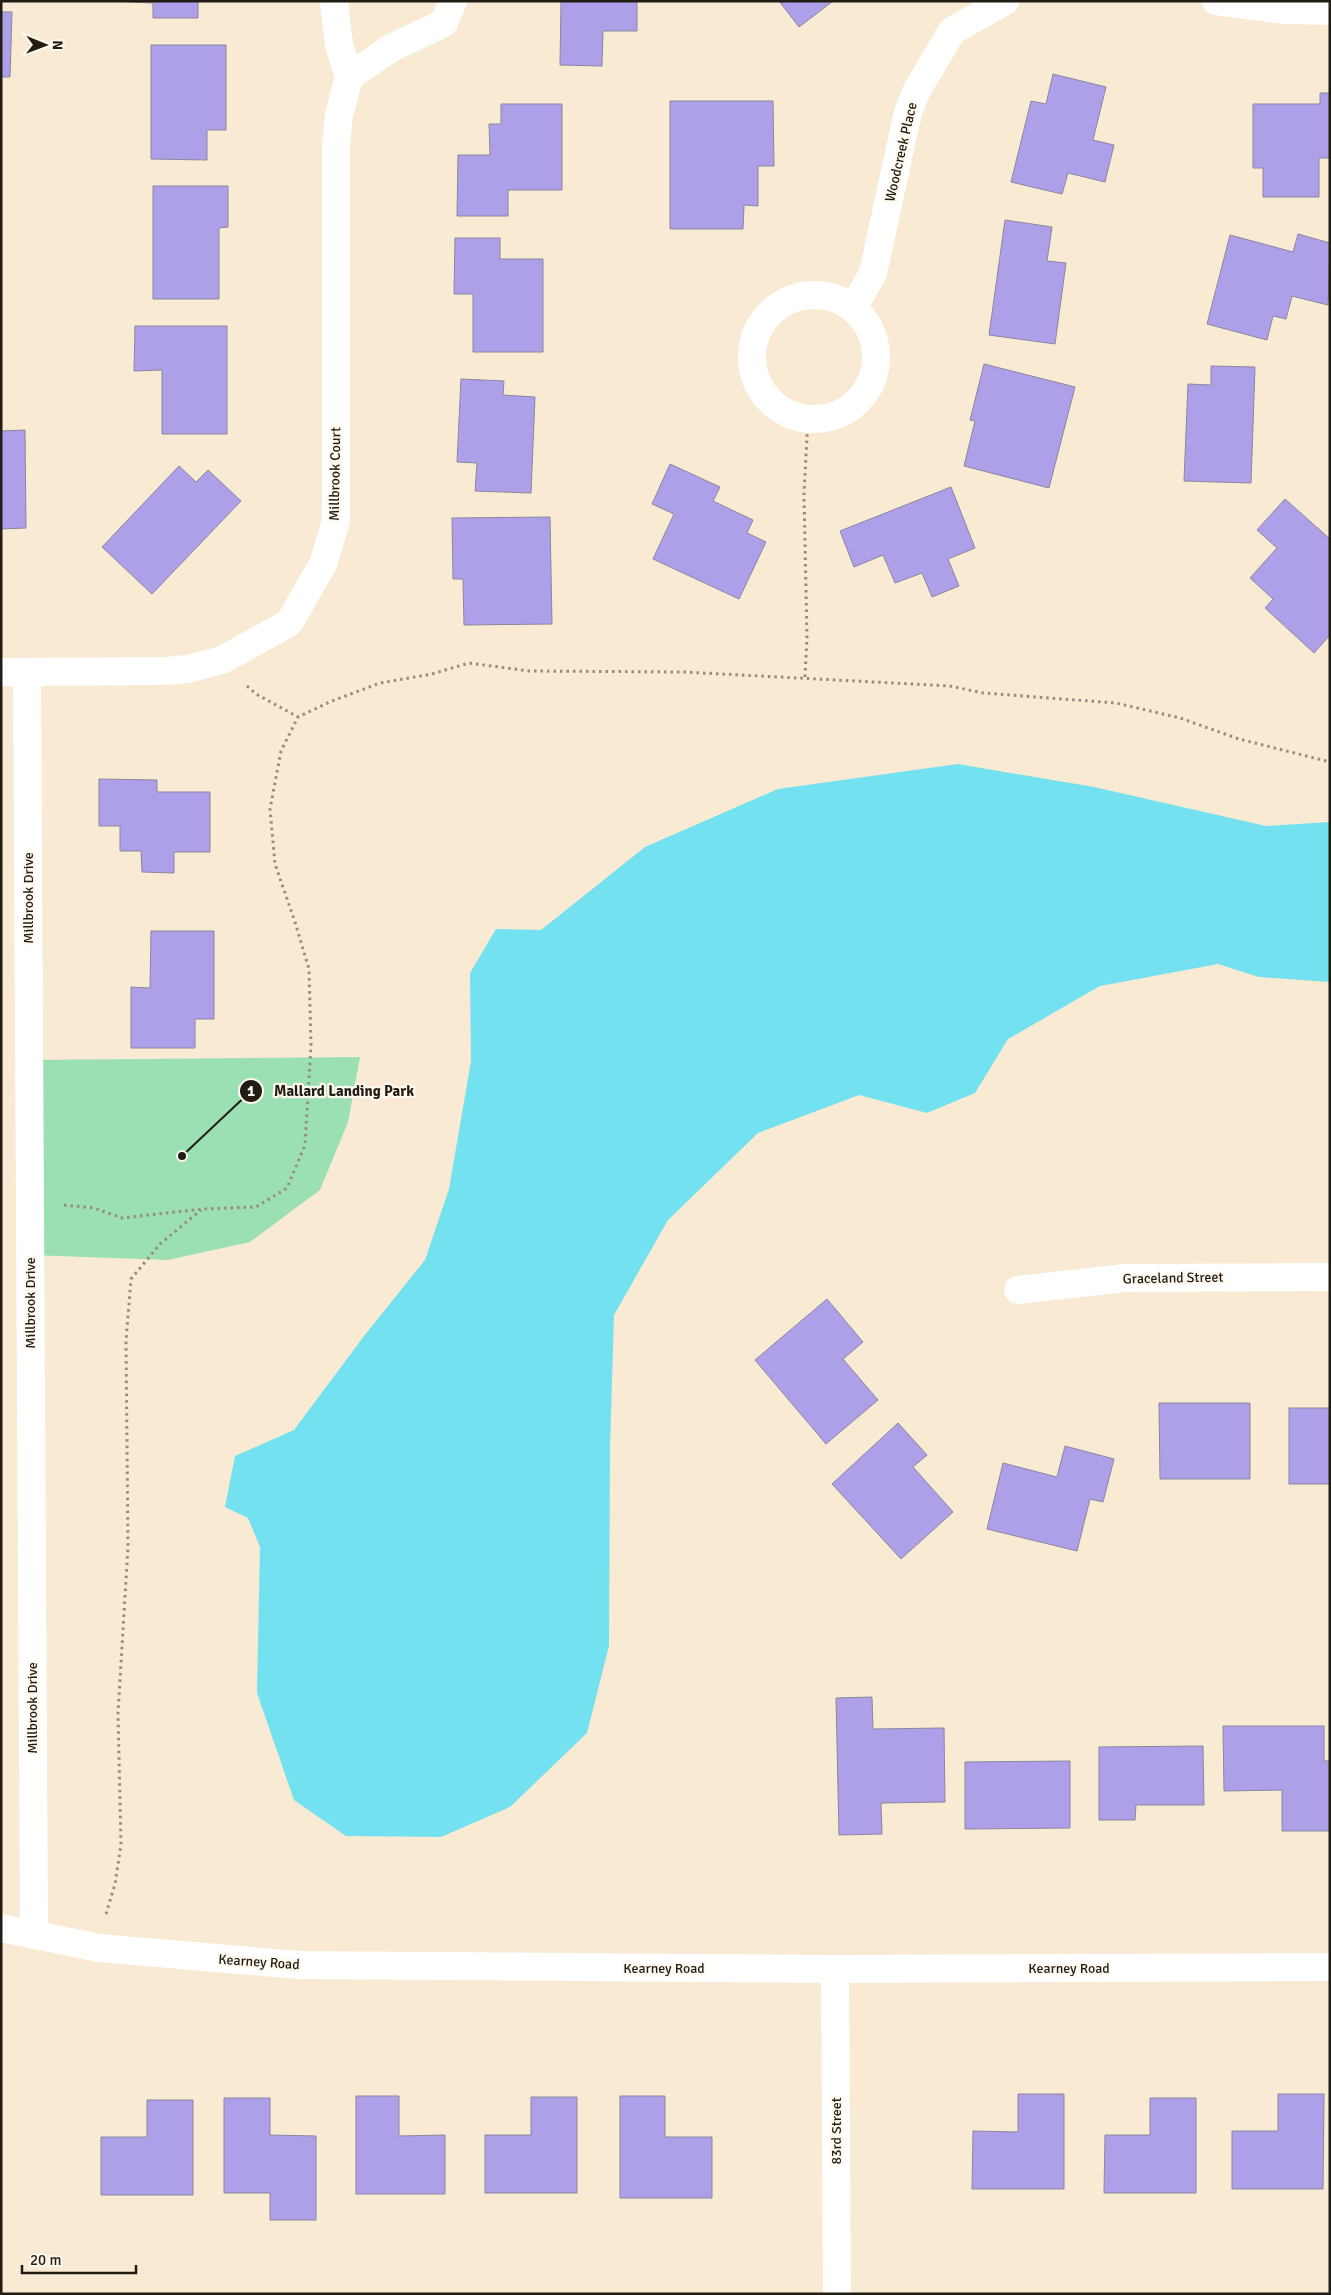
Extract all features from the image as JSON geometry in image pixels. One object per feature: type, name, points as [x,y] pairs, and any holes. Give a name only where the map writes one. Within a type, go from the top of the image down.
[{"type":"street","points":[[334,1],[339,45],[350,77],[391,48],[444,24],[453,1]]},
{"type":"street","name":"Woodcreek Place","points":[[853,308],[873,273],[908,112],[917,90],[952,31],[1006,1]]},
{"type":"street","points":[[1216,1],[1284,10],[1330,11]]},
{"type":"street","name":"Millbrook Court","points":[[14,672],[188,670],[222,660],[289,623],[323,564],[336,521],[336,144],[339,115],[350,77]]},
{"type":"street","points":[[816,294],[835,298],[853,308],[866,322],[875,340],[877,360],[872,381],[860,399],[844,412],[823,419],[808,418],[802,418],[781,410],[765,396],[755,377],[752,356],[755,336],[765,319],[779,305],[797,297],[816,294]]},
{"type":"street","name":"Millbrook Drive","points":[[14,672],[30,1209],[34,1933]]},
{"type":"street","name":"Graceland Street","points":[[1018,1290],[1125,1278],[1330,1277]]},
{"type":"street","name":"Kearney Road","points":[[1,1928],[34,1933],[99,1948],[298,1965],[835,1969],[1330,1967]]},
{"type":"street","name":"83rd Street","points":[[835,1969],[837,2294]]},
{"type":"path","points":[[805,677],[807,638],[804,494],[808,418]]},
{"type":"path","points":[[222,660],[256,694],[298,718]]},
{"type":"path","points":[[30,1209],[62,1205],[94,1208],[122,1218],[202,1209],[256,1207],[287,1188],[305,1145],[311,1045],[308,968],[295,922],[275,864],[270,809],[281,751],[298,718],[332,701],[380,683],[432,674],[469,663],[529,671],[684,672],[950,686],[983,693],[1116,703],[1180,718],[1239,739],[1330,762]]},
{"type":"path","points":[[99,1948],[115,1884],[121,1845],[118,1712],[128,1547],[126,1341],[131,1280],[160,1244],[202,1209]]},
{"type":"green space","points":[[360,1057],[348,1122],[320,1190],[250,1242],[168,1260],[30,1255],[28,1060]]},
{"type":"water","points":[[958,764],[1094,787],[1266,826],[1330,822],[1330,982],[1259,977],[1218,964],[1100,986],[1008,1039],[975,1093],[927,1113],[859,1095],[758,1133],[668,1220],[614,1315],[610,1448],[609,1646],[587,1733],[510,1807],[441,1837],[346,1836],[294,1800],[257,1693],[260,1547],[248,1518],[225,1507],[235,1456],[294,1430],[364,1336],[425,1260],[449,1189],[471,1061],[470,973],[496,929],[541,930],[645,847],[778,789]]},
{"type":"building","points":[[114,1],[198,1],[198,18],[153,18],[153,3]]},
{"type":"building","points":[[561,1],[637,1],[637,31],[603,31],[602,66],[560,65]]},
{"type":"building","points":[[779,1],[833,1],[799,27]]},
{"type":"building","points":[[1,12],[12,12],[10,77],[1,77]]},
{"type":"building","points":[[151,45],[226,45],[226,130],[207,130],[207,160],[151,159]]},
{"type":"building","points":[[1053,74],[1106,87],[1093,140],[1114,145],[1105,182],[1068,173],[1062,194],[1011,182],[1031,101],[1046,104]]},
{"type":"building","points":[[1320,93],[1330,93],[1330,158],[1319,158],[1319,197],[1263,197],[1263,168],[1253,168],[1253,104],[1320,104]]},
{"type":"building","points":[[670,101],[773,101],[774,166],[758,166],[758,206],[744,205],[743,229],[670,229]]},
{"type":"building","points":[[501,104],[562,104],[562,190],[508,190],[508,216],[457,216],[458,155],[490,155],[489,124],[501,124]]},
{"type":"building","points":[[153,186],[228,186],[228,227],[219,228],[219,299],[153,299]]},
{"type":"building","points":[[1005,220],[1052,227],[1047,261],[1066,263],[1055,344],[989,335]]},
{"type":"building","points":[[1298,234],[1330,243],[1328,305],[1292,296],[1286,319],[1273,316],[1267,340],[1207,324],[1230,235],[1293,252]]},
{"type":"building","points":[[455,238],[500,238],[500,259],[543,259],[543,352],[473,352],[473,294],[454,294]]},
{"type":"building","points":[[135,326],[227,326],[227,434],[162,434],[162,370],[134,371]]},
{"type":"building","points":[[984,364],[1075,387],[1049,488],[964,466],[975,421],[970,420]]},
{"type":"building","points":[[1211,366],[1255,367],[1251,483],[1184,481],[1188,384],[1211,385]]},
{"type":"building","points":[[461,379],[504,381],[503,395],[535,397],[531,493],[475,491],[477,463],[457,462]]},
{"type":"building","points":[[25,430],[26,528],[1,529],[1,431]]},
{"type":"building","points":[[670,464],[720,487],[713,501],[753,520],[747,533],[766,542],[739,599],[653,559],[674,514],[652,504]]},
{"type":"building","points":[[179,466],[196,482],[208,470],[241,501],[152,594],[102,547]]},
{"type":"building","points":[[951,487],[975,548],[948,559],[959,586],[932,597],[922,573],[895,583],[883,555],[854,567],[840,531]]},
{"type":"building","points":[[1285,499],[1330,539],[1330,635],[1314,653],[1265,608],[1273,599],[1250,578],[1277,548],[1257,530]]},
{"type":"building","points":[[550,517],[552,624],[464,625],[463,579],[453,579],[452,518]]},
{"type":"building","points":[[99,779],[157,780],[157,792],[210,792],[210,852],[174,852],[174,873],[142,872],[141,851],[120,851],[120,826],[99,826]]},
{"type":"building","points":[[151,931],[214,931],[214,1019],[195,1019],[195,1048],[131,1048],[131,987],[150,988]]},
{"type":"building","points":[[827,1299],[863,1342],[843,1359],[878,1400],[826,1444],[755,1360]]},
{"type":"building","points":[[1159,1403],[1250,1403],[1250,1479],[1160,1479]]},
{"type":"building","points":[[1289,1408],[1330,1408],[1330,1484],[1289,1484]]},
{"type":"building","points":[[898,1423],[927,1455],[913,1467],[953,1512],[901,1559],[832,1484]]},
{"type":"building","points":[[1065,1446],[1114,1459],[1103,1502],[1090,1499],[1077,1551],[987,1529],[1003,1463],[1057,1477]]},
{"type":"building","points":[[872,1697],[873,1729],[944,1728],[945,1802],[881,1803],[882,1834],[839,1835],[836,1698]]},
{"type":"building","points":[[1223,1726],[1324,1726],[1324,1761],[1330,1761],[1330,1831],[1282,1831],[1282,1790],[1224,1791]]},
{"type":"building","points":[[1203,1746],[1204,1805],[1136,1805],[1135,1820],[1099,1820],[1099,1747]]},
{"type":"building","points":[[1070,1761],[1070,1828],[965,1829],[965,1762]]},
{"type":"building","points":[[1018,2094],[1064,2094],[1064,2189],[972,2189],[973,2131],[1018,2132]]},
{"type":"building","points":[[1278,2094],[1324,2094],[1323,2189],[1232,2189],[1232,2131],[1278,2131]]},
{"type":"building","points":[[356,2096],[399,2096],[399,2136],[445,2135],[445,2194],[356,2194]]},
{"type":"building","points":[[620,2096],[665,2096],[665,2137],[712,2137],[712,2198],[620,2198]]},
{"type":"building","points":[[531,2097],[577,2097],[577,2193],[485,2193],[485,2135],[531,2135]]},
{"type":"building","points":[[224,2098],[270,2098],[270,2135],[316,2136],[316,2220],[270,2220],[270,2193],[224,2193]]},
{"type":"building","points":[[1150,2098],[1196,2098],[1196,2193],[1104,2193],[1105,2135],[1150,2135]]},
{"type":"building","points":[[147,2100],[193,2100],[193,2195],[101,2195],[101,2137],[147,2137]]},
{"type":"place","name":"Mallard Landing Park","points":[[182,1156]]}]
